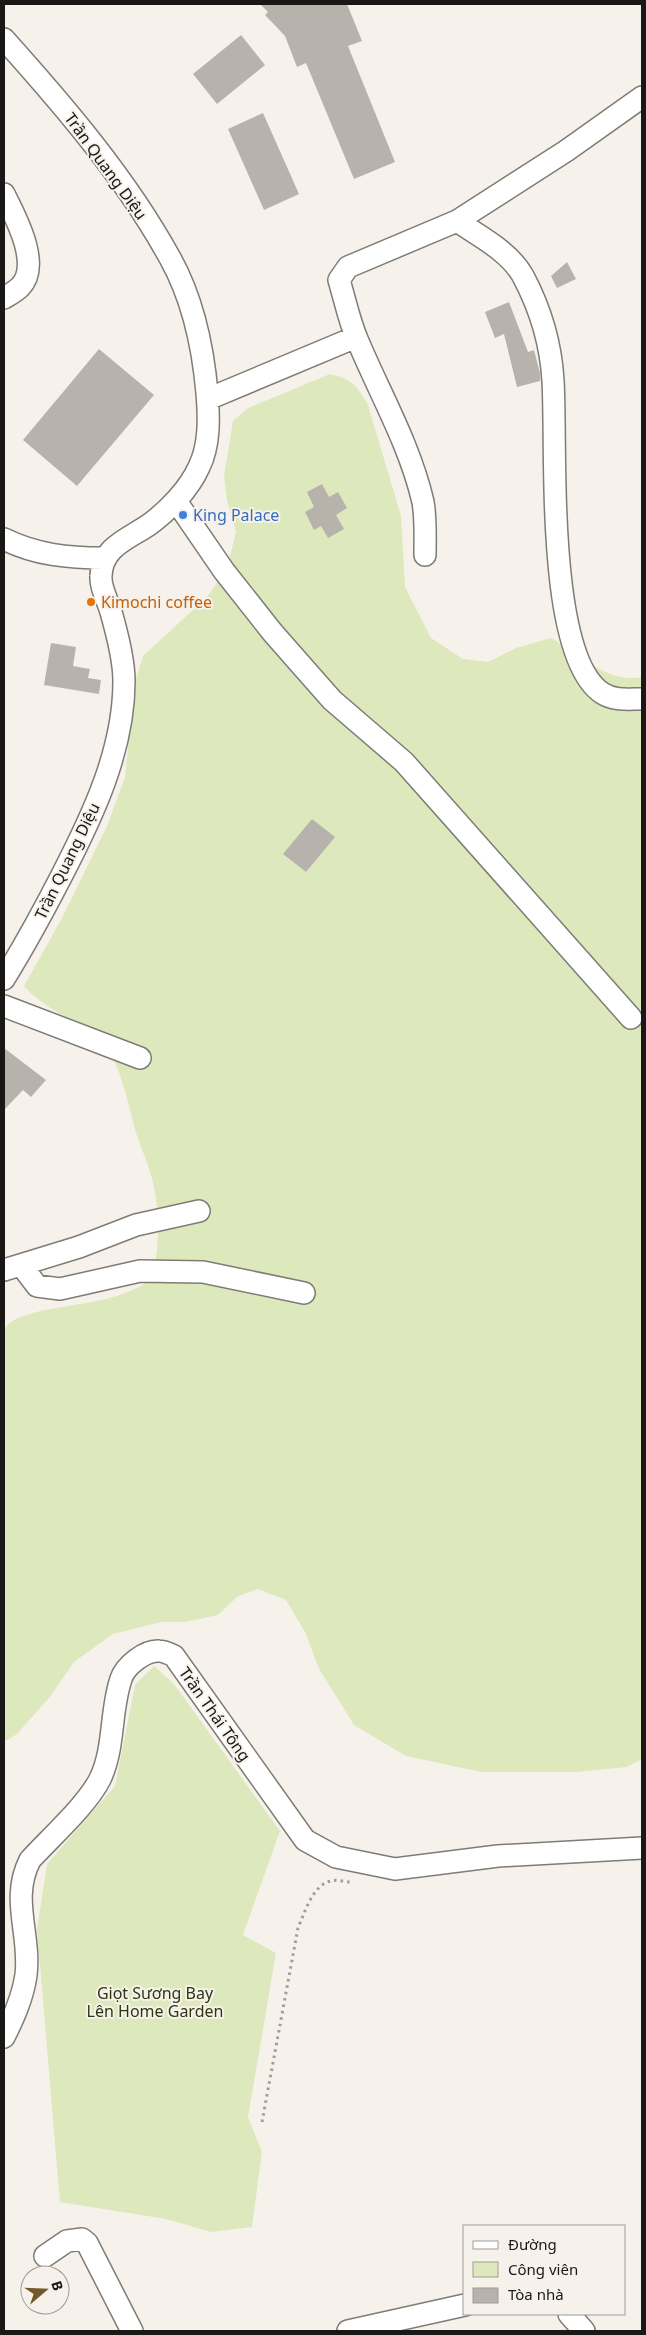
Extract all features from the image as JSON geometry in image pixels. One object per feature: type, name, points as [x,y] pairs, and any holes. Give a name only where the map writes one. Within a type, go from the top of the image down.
[{"type":"street","name":"Trần Quang Diệu","points":[[4,38],[43,82],[124,184],[172,260],[193,312],[204,355],[208,399],[208,432],[200,467],[176,502],[151,524],[115,545],[104,558],[100,578],[116,628],[124,679],[120,727],[110,764],[89,821],[44,910],[4,979]]},
{"type":"street","points":[[425,555],[425,524],[416,480],[397,430],[356,337],[339,280],[348,267],[457,221],[566,151],[642,97]]},
{"type":"street","points":[[4,194],[16,217],[28,252],[28,271],[21,286],[4,298]]},
{"type":"street","points":[[457,221],[513,260],[531,293],[548,340],[553,380],[557,547],[566,622],[576,652],[588,677],[601,692],[618,699],[642,699]]},
{"type":"street","points":[[208,399],[356,337]]},
{"type":"street","points":[[176,502],[230,578],[273,633],[325,692],[404,762],[631,1018]]},
{"type":"street","points":[[4,539],[20,547],[64,558],[104,558]]},
{"type":"street","points":[[4,1006],[140,1058]]},
{"type":"street","points":[[12,1268],[79,1247],[136,1225],[198,1210]]},
{"type":"street","points":[[12,1268],[37,1286],[60,1289],[140,1271],[203,1272],[304,1293]]},
{"type":"street","name":"Trần Thái Tông","points":[[4,2037],[22,1996],[26,1974],[20,1889],[23,1872],[30,1860],[89,1795],[99,1781],[106,1763],[121,1678],[131,1664],[159,1651],[174,1656],[304,1840],[336,1857],[395,1869],[498,1856],[642,1848]]},
{"type":"street","points":[[45,2256],[67,2241],[82,2240],[87,2243],[132,2331]]},
{"type":"street","points":[[348,2331],[463,2305]]},
{"type":"street","points":[[570,2315],[584,2331]]},
{"type":"path","points":[[262,2122],[298,1928],[308,1906],[320,1888],[331,1880],[357,1880]]},
{"type":"green space","points":[[330,374],[344,378],[353,384],[361,392],[368,405],[401,516],[405,587],[431,638],[463,659],[488,662],[516,648],[551,638],[606,672],[629,678],[642,677],[642,1759],[627,1767],[577,1772],[481,1772],[406,1756],[354,1725],[318,1667],[306,1634],[286,1600],[258,1589],[238,1596],[218,1615],[185,1622],[161,1622],[113,1634],[74,1662],[49,1698],[17,1734],[4,1742],[4,1330],[10,1323],[22,1317],[49,1309],[97,1301],[141,1286],[151,1274],[155,1263],[158,1234],[157,1206],[151,1176],[137,1136],[120,1074],[111,1054],[97,1038],[42,1002],[24,986],[62,918],[107,826],[125,777],[134,686],[143,656],[207,597],[227,568],[236,532],[227,501],[224,476],[233,421],[248,408]]},
{"type":"green space","name":"Giọt Sương Bay Lên Home Garden","points":[[154,1666],[174,1684],[280,1831],[243,1935],[276,1953],[248,2117],[262,2152],[252,2227],[211,2232],[166,2219],[60,2202],[37,1929],[47,1864],[115,1786],[135,1685]]},
{"type":"building","points":[[260,4],[347,4],[362,41],[348,46],[395,162],[354,179],[306,63],[297,67],[285,36],[265,15],[268,12]]},
{"type":"building","points":[[241,35],[265,65],[217,104],[193,74]]},
{"type":"building","points":[[263,113],[299,194],[264,210],[228,129]]},
{"type":"building","points":[[567,262],[576,279],[557,288],[551,276]]},
{"type":"building","points":[[509,302],[528,352],[534,350],[540,373],[540,381],[517,387],[504,334],[495,338],[485,312]]},
{"type":"building","points":[[99,349],[154,395],[77,486],[23,440]]},
{"type":"building","points":[[322,484],[329,497],[338,492],[347,508],[336,515],[344,529],[328,538],[321,526],[314,530],[305,512],[314,507],[307,492]]},
{"type":"building","points":[[51,643],[76,647],[73,666],[90,669],[88,678],[101,680],[99,694],[44,685]]},
{"type":"building","points":[[312,819],[335,837],[306,872],[283,854]]},
{"type":"building","points":[[4,1048],[46,1080],[31,1097],[23,1090],[4,1110]]},
{"type":"place","name":"King Palace","points":[[183,515]]},
{"type":"place","name":"Kimochi coffee","points":[[91,602]]}]
